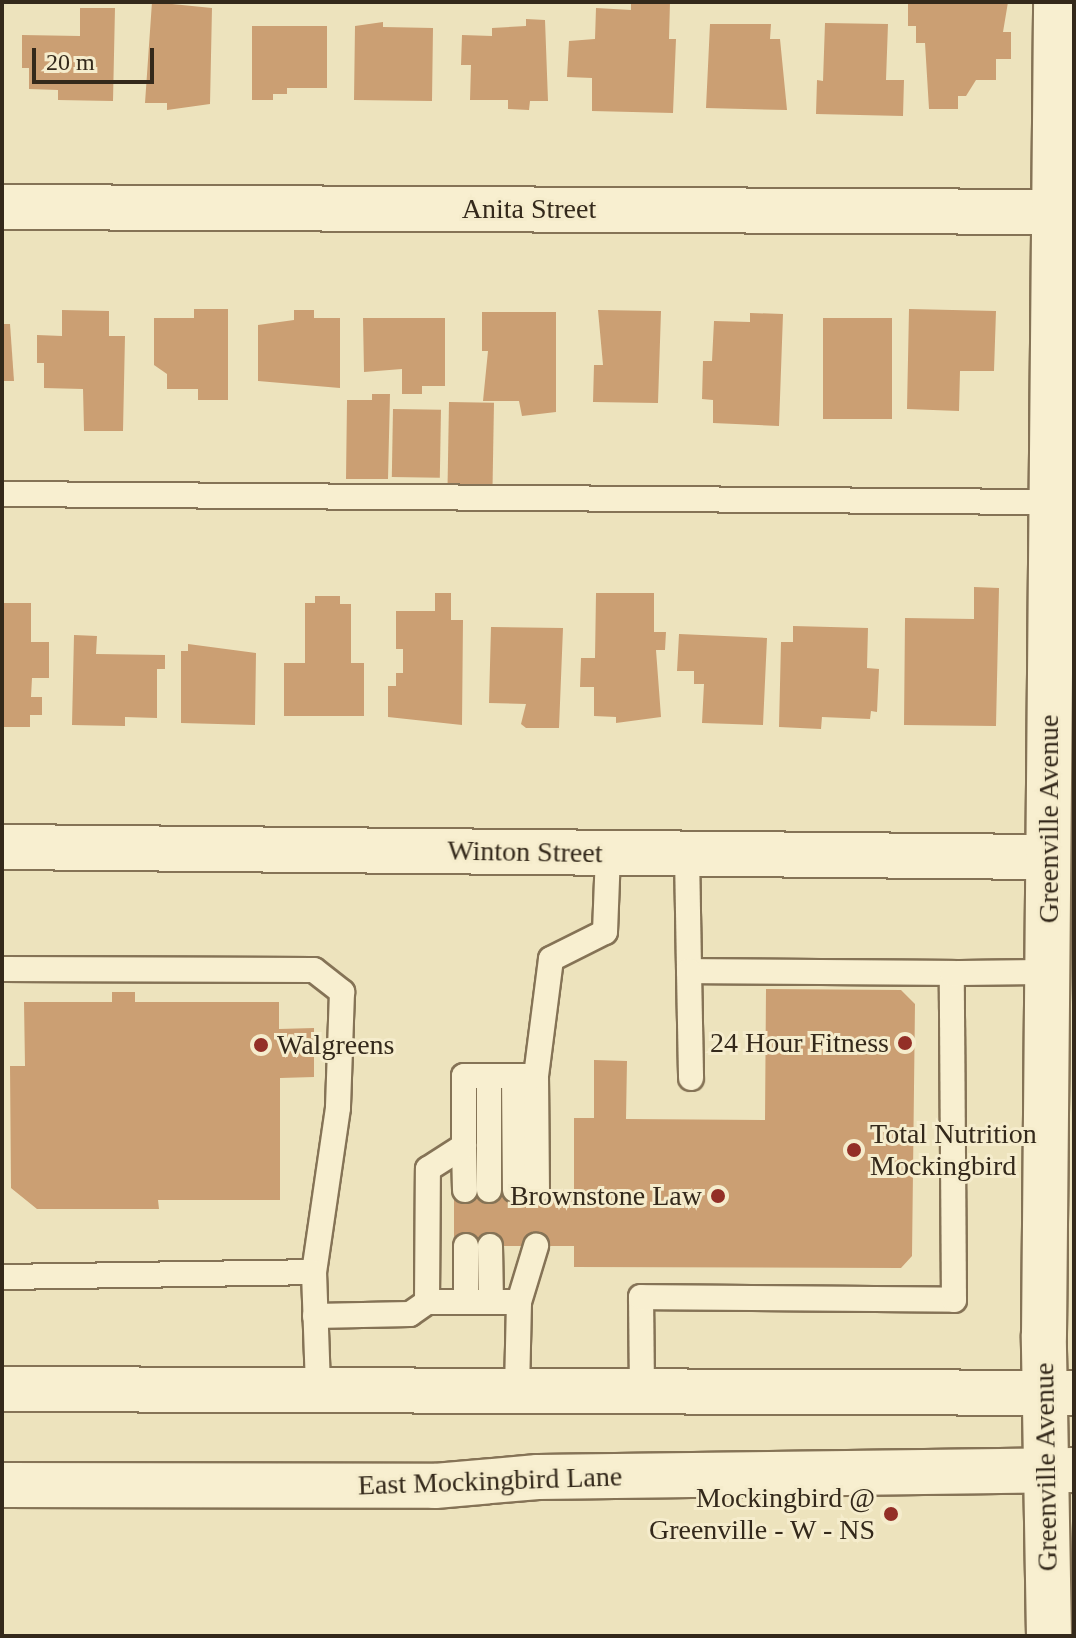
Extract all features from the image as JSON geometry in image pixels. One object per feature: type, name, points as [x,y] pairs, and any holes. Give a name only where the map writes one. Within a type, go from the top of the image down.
[{"type":"main road","name":"Greenville Avenue","points":[[1049,1636],[1059,1470],[1060,1115],[1048,972],[1048,857],[1061,775],[1051,502],[1064,444],[1055,212],[1065,134],[1056,2]]},
{"type":"main road","name":"Anita Street","points":[[2,207],[1055,212]]},
{"type":"main road","name":"Winton Street","points":[[2,847],[1048,857]]},
{"type":"main road","points":[[2,1389],[1059,1393]]},
{"type":"main road","name":"East Mockingbird Lane","points":[[2,1485],[435,1486],[538,1477],[1059,1470]]},
{"type":"lane","points":[[2,494],[1051,502]]},
{"type":"lane","points":[[526,1190],[525,1076],[551,959],[605,932],[608,853]]},
{"type":"lane","points":[[687,854],[691,1078]]},
{"type":"lane","points":[[2,969],[314,970],[342,992],[338,1108],[314,1272],[318,1389]]},
{"type":"lane","points":[[689,971],[1048,972]]},
{"type":"lane","points":[[642,1391],[641,1297],[954,1300],[952,973]]},
{"type":"lane","points":[[489,1077],[477,1190],[464,1146],[464,1076],[525,1076]]},
{"type":"lane","points":[[427,1302],[428,1169],[464,1146]]},
{"type":"lane","points":[[466,1302],[478,1246],[491,1302]]},
{"type":"lane","points":[[517,1390],[519,1302],[536,1246]]},
{"type":"lane","points":[[2,1277],[314,1272]]},
{"type":"lane","points":[[315,1316],[410,1314],[427,1302],[519,1302]]},
{"type":"building","points":[[152,2],[212,8],[210,104],[167,110],[167,103],[145,103]]},
{"type":"building","points":[[631,2],[670,2],[669,39],[676,39],[673,113],[592,111],[592,78],[567,77],[569,41],[595,39],[596,8],[631,10]]},
{"type":"building","points":[[908,2],[1008,2],[1003,32],[1011,32],[1011,59],[996,59],[996,80],[976,80],[966,96],[958,96],[958,109],[929,109],[925,43],[916,43],[916,26],[908,26]]},
{"type":"building","points":[[80,8],[115,8],[113,101],[58,100],[58,90],[29,89],[29,68],[22,68],[22,35],[80,36]]},
{"type":"building","points":[[526,19],[545,20],[548,101],[530,101],[529,110],[508,109],[508,100],[470,100],[471,65],[461,65],[462,35],[492,36],[492,28],[526,26]]},
{"type":"building","points":[[383,22],[383,27],[433,28],[432,101],[354,100],[355,26]]},
{"type":"building","points":[[825,23],[888,24],[886,80],[904,80],[903,116],[816,114],[817,80],[823,81]]},
{"type":"building","points":[[710,24],[771,24],[770,39],[780,39],[787,110],[706,108]]},
{"type":"building","points":[[252,26],[327,26],[327,88],[287,88],[287,94],[273,94],[273,100],[252,100]]},
{"type":"building","points":[[194,309],[228,309],[228,400],[198,400],[198,389],[167,389],[167,374],[154,365],[154,318],[194,318]]},
{"type":"building","points":[[909,309],[996,311],[994,371],[960,371],[959,411],[907,409]]},
{"type":"building","points":[[62,310],[109,311],[109,336],[125,336],[123,431],[84,431],[83,389],[44,388],[44,363],[37,363],[37,335],[62,336]]},
{"type":"building","points":[[294,310],[314,310],[314,318],[340,318],[340,388],[258,381],[258,325],[294,320]]},
{"type":"building","points":[[598,310],[661,311],[658,403],[593,402],[594,365],[603,365]]},
{"type":"building","points":[[482,312],[556,312],[556,412],[522,416],[519,401],[483,401],[488,351],[482,351]]},
{"type":"building","points":[[750,313],[783,314],[779,426],[713,423],[713,400],[702,399],[703,361],[712,361],[714,321],[750,322]]},
{"type":"building","points":[[363,318],[445,318],[445,386],[422,386],[422,394],[402,394],[402,369],[364,372]]},
{"type":"building","points":[[823,318],[892,318],[892,419],[823,419]]},
{"type":"building","points":[[2,324],[10,324],[14,381],[2,381]]},
{"type":"building","points":[[372,394],[390,394],[388,479],[346,479],[347,400],[372,400]]},
{"type":"building","points":[[449,402],[494,403],[493,485],[448,484]]},
{"type":"building","points":[[393,409],[441,410],[440,478],[392,477]]},
{"type":"building","points":[[974,587],[999,588],[996,726],[904,725],[905,618],[974,619]]},
{"type":"building","points":[[435,593],[451,593],[451,620],[463,620],[462,725],[388,717],[388,686],[396,686],[396,673],[403,673],[403,649],[396,649],[396,611],[435,611]]},
{"type":"building","points":[[596,593],[654,593],[654,632],[666,632],[665,650],[656,650],[661,717],[616,723],[616,717],[594,716],[594,687],[580,687],[581,658],[595,658]]},
{"type":"building","points":[[315,596],[340,596],[340,604],[351,604],[351,663],[364,663],[364,716],[284,716],[284,663],[305,663],[305,603],[315,603]]},
{"type":"building","points":[[2,603],[31,603],[31,642],[49,642],[49,678],[32,678],[31,697],[42,697],[42,715],[30,715],[30,727],[2,727]]},
{"type":"building","points":[[793,626],[868,628],[867,668],[879,669],[877,712],[871,711],[870,719],[822,717],[821,729],[779,727],[781,642],[793,642]]},
{"type":"building","points":[[491,627],[563,628],[559,728],[526,728],[521,724],[526,704],[489,703]]},
{"type":"building","points":[[679,634],[767,638],[763,725],[702,723],[704,684],[694,684],[694,671],[677,671]]},
{"type":"building","points":[[74,635],[97,636],[96,654],[165,655],[165,669],[157,669],[157,718],[125,717],[125,726],[72,725]]},
{"type":"building","points":[[188,644],[256,653],[255,725],[181,723],[181,651],[188,651]]},
{"type":"building","points":[[766,989],[901,990],[915,1004],[912,1256],[901,1268],[574,1267],[574,1246],[454,1246],[454,1190],[574,1190],[574,1118],[594,1118],[594,1060],[627,1061],[626,1119],[765,1120]]},
{"type":"building","name":"Walgreens","points":[[112,992],[135,992],[135,1002],[279,1002],[279,1029],[314,1028],[314,1077],[280,1078],[280,1200],[158,1200],[159,1209],[37,1209],[11,1188],[10,1066],[25,1066],[24,1002],[112,1002]]},
{"type":"place","name":"24 Hour Fitness","points":[[905,1043]]},
{"type":"place","name":"Walgreens","points":[[261,1045]]},
{"type":"place","name":"Total Nutrition Mockingbird","points":[[854,1150]]},
{"type":"place","name":"Brownstone Law","points":[[718,1196]]},
{"type":"place","name":"Mockingbird @ Greenville - W - NS","points":[[891,1514]]}]
